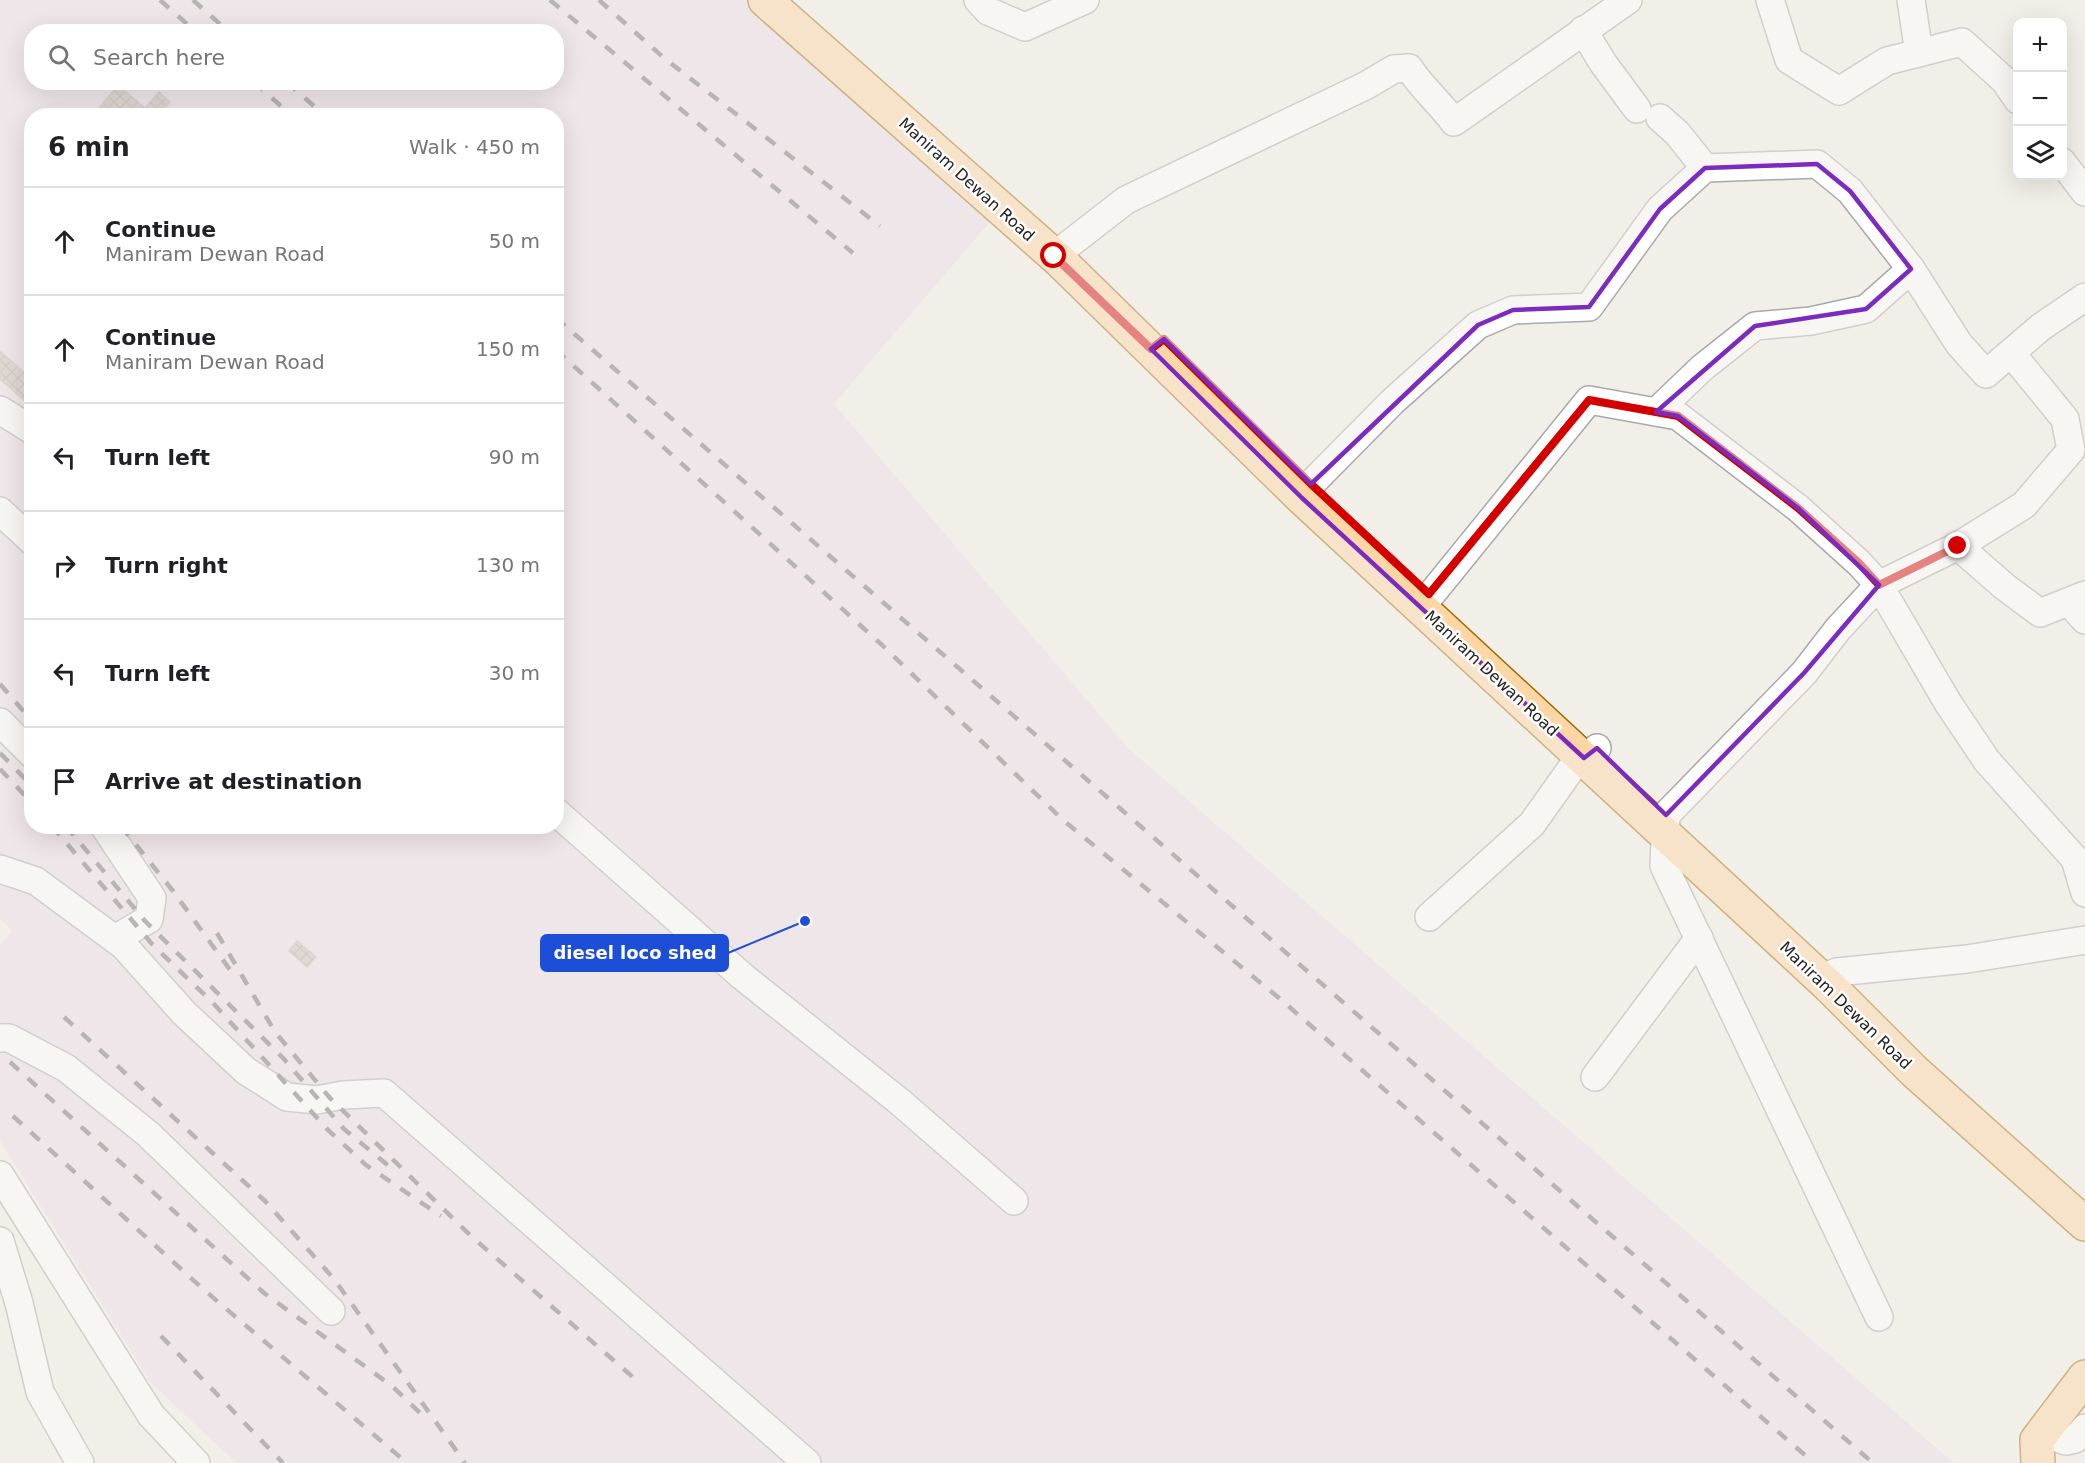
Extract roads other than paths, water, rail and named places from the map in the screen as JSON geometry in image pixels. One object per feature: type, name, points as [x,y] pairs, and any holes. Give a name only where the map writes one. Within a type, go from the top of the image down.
[{"type":"main road","name":"Maniram Dewan Road","points":[[765,0],[1061,252]]},
{"type":"main road","name":"Maniram Dewan Road","points":[[789,0],[1157,344],[1311,484],[1425,600],[1666,825],[1829,975],[2085,1203]]},
{"type":"main road","name":"Maniram Dewan Road","points":[[1157,344],[1302,498],[1425,600]]},
{"type":"main road","name":"Maniram Dewan Road","points":[[1829,975],[1914,1071],[2085,1224]]},
{"type":"main road","points":[[2040,1448],[2085,1377]]},
{"type":"street","points":[[978,0],[988,11],[1025,27],[1085,0]]},
{"type":"street","points":[[1061,252],[1126,200],[1365,86],[1394,69],[1409,68],[1419,83],[1439,102],[1454,122],[1582,30],[1628,0]]},
{"type":"street","points":[[1770,0],[1789,60],[1839,91],[1887,61],[1962,42],[2004,80],[2013,93]]},
{"type":"street","points":[[1911,0],[1919,53]]},
{"type":"street","points":[[1582,30],[1603,63],[1648,113],[1677,134],[1705,168]]},
{"type":"street","points":[[1311,484],[1392,402],[1478,325],[1513,310],[1589,307],[1660,208],[1705,168],[1817,164],[1850,191],[1911,269],[1959,344],[1986,374],[2041,327],[2085,297]]},
{"type":"street","points":[[2067,169],[2085,192]]},
{"type":"street","points":[[1656,412],[1702,368],[1755,326],[1811,321],[1866,309],[1911,269]]},
{"type":"street","points":[[1879,1317],[1664,866],[1666,825],[1804,673],[1838,628],[1879,585],[1958,546],[2024,506],[2078,445],[2065,419],[2011,353]]},
{"type":"street","points":[[1425,600],[1589,400],[1678,416],[1798,508],[1859,563],[1879,585],[1948,703],[1987,761],[2075,859],[2085,893]]},
{"type":"street","points":[[0,410],[24,424]]},
{"type":"street","points":[[0,511],[24,534]]},
{"type":"street","points":[[1958,546],[2005,587],[2040,613],[2080,606]]},
{"type":"street","points":[[0,722],[24,746]]},
{"type":"street","points":[[1429,917],[1532,824],[1571,769],[1590,753]]},
{"type":"street","points":[[564,819],[742,976],[900,1102],[1014,1201]]},
{"type":"street","points":[[109,834],[152,898],[149,919],[115,939]]},
{"type":"street","points":[[0,869],[36,881],[124,946],[184,1013],[246,1071],[287,1097],[317,1100],[343,1095],[384,1093],[807,1463]]},
{"type":"street","points":[[1595,1077],[1699,938]]},
{"type":"street","points":[[1829,975],[1967,959],[2085,940]]},
{"type":"street","points":[[0,1038],[9,1038],[66,1068],[148,1134],[332,1311]]},
{"type":"street","points":[[0,1175],[151,1415],[196,1463]]},
{"type":"street","points":[[1,1246],[19,1303],[40,1392],[80,1463]]},
{"type":"street","points":[[2040,1448],[2075,1439],[2085,1428]]},
{"type":"railway","points":[[160,0],[187,24]]},
{"type":"railway","points":[[193,0],[220,24]]},
{"type":"railway","points":[[550,0],[853,253]]},
{"type":"railway","points":[[599,0],[664,58],[880,226]]},
{"type":"railway","points":[[263,90],[283,108]]},
{"type":"railway","points":[[296,90],[316,108]]},
{"type":"railway","points":[[564,325],[1873,1463]]},
{"type":"railway","points":[[564,357],[881,644],[1063,820],[1279,998],[1814,1463]]},
{"type":"railway","points":[[0,684],[24,712]]},
{"type":"railway","points":[[0,753],[24,778]]},
{"type":"railway","points":[[0,769],[24,794]]},
{"type":"railway","points":[[59,834],[152,944],[213,1003],[328,1130],[366,1165],[441,1216]]},
{"type":"railway","points":[[73,834],[145,921],[283,1058],[344,1129],[390,1167]]},
{"type":"railway","points":[[127,834],[173,891],[233,974]]},
{"type":"railway","points":[[217,933],[275,1032],[330,1098],[471,1236],[635,1379]]},
{"type":"railway","points":[[64,1017],[265,1201],[334,1279],[465,1463]]},
{"type":"railway","points":[[10,1062],[264,1293],[392,1386],[422,1415]]},
{"type":"railway","points":[[13,1116],[203,1289],[407,1463]]},
{"type":"railway","points":[[161,1336],[283,1463]]},
{"type":"place","name":"diesel loco shed","points":[[805,921]]}]
